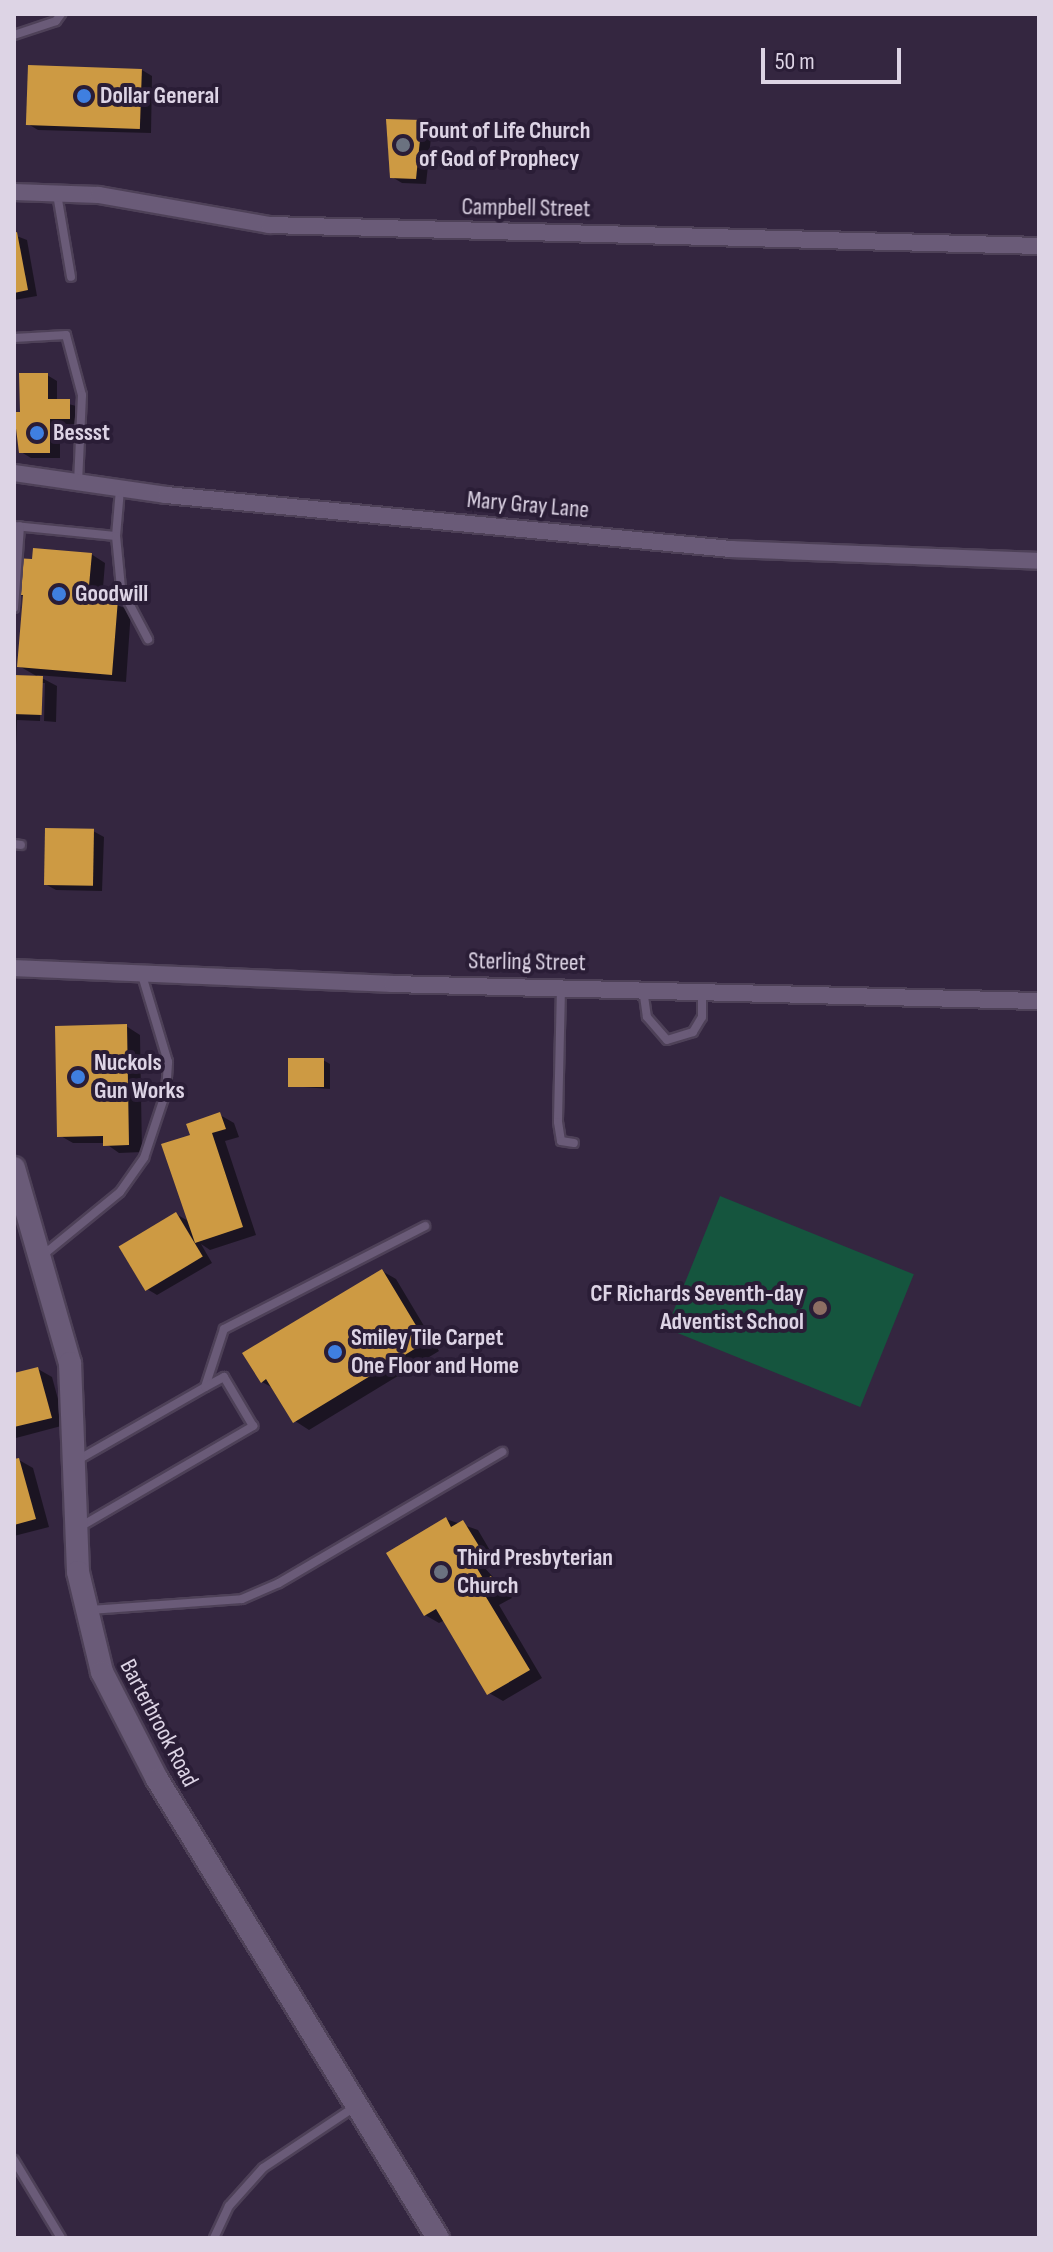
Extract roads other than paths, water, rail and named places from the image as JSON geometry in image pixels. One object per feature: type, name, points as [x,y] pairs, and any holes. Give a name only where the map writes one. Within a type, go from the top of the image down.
[{"type":"street","name":"Campbell Street","points":[[14,192],[99,195],[269,225],[1039,246]]},
{"type":"street","name":"Mary Gray Lane","points":[[14,473],[120,489],[731,549],[1039,561]]},
{"type":"street","name":"Sterling Street","points":[[14,968],[1039,1001]]},
{"type":"street","name":"Barterbrook Road","points":[[14,1168],[21,1211],[42,1255],[70,1363],[77,1528],[85,1610],[102,1672],[125,1722],[438,2238]]},
{"type":"lane","points":[[14,35],[56,21],[61,14]]},
{"type":"lane","points":[[57,193],[71,277]]},
{"type":"lane","points":[[14,338],[66,335],[82,395],[78,482]]},
{"type":"lane","points":[[120,489],[116,536],[121,588],[148,639]]},
{"type":"lane","points":[[14,608],[17,526],[116,536]]},
{"type":"lane","points":[[42,1255],[120,1192],[144,1158],[166,1092],[168,1062],[141,972]]},
{"type":"lane","points":[[561,987],[558,1122],[561,1141],[574,1143]]},
{"type":"lane","points":[[642,988],[647,1017],[667,1040],[693,1032],[702,1017],[702,989]]},
{"type":"lane","points":[[205,1387],[224,1329],[425,1226]]},
{"type":"lane","points":[[76,1461],[224,1377],[253,1426],[77,1528]]},
{"type":"lane","points":[[85,1610],[242,1599],[279,1583],[502,1452]]},
{"type":"lane","points":[[214,2238],[229,2206],[263,2168],[356,2106]]},
{"type":"lane","points":[[14,2160],[61,2238]]},
{"type":"place","name":"Dollar General","points":[[84,96]]},
{"type":"place","name":"Fount of Life Church of God of Prophecy","points":[[403,145]]},
{"type":"place","name":"Bessst","points":[[37,433]]},
{"type":"place","name":"Goodwill","points":[[59,594]]},
{"type":"place","name":"Nuckols Gun Works","points":[[78,1077]]},
{"type":"place","name":"CF Richards Seventh-day Adventist School","points":[[820,1308]]},
{"type":"place","name":"Smiley Tile Carpet One Floor and Home","points":[[335,1352]]},
{"type":"place","name":"Third Presbyterian Church","points":[[441,1572]]}]
